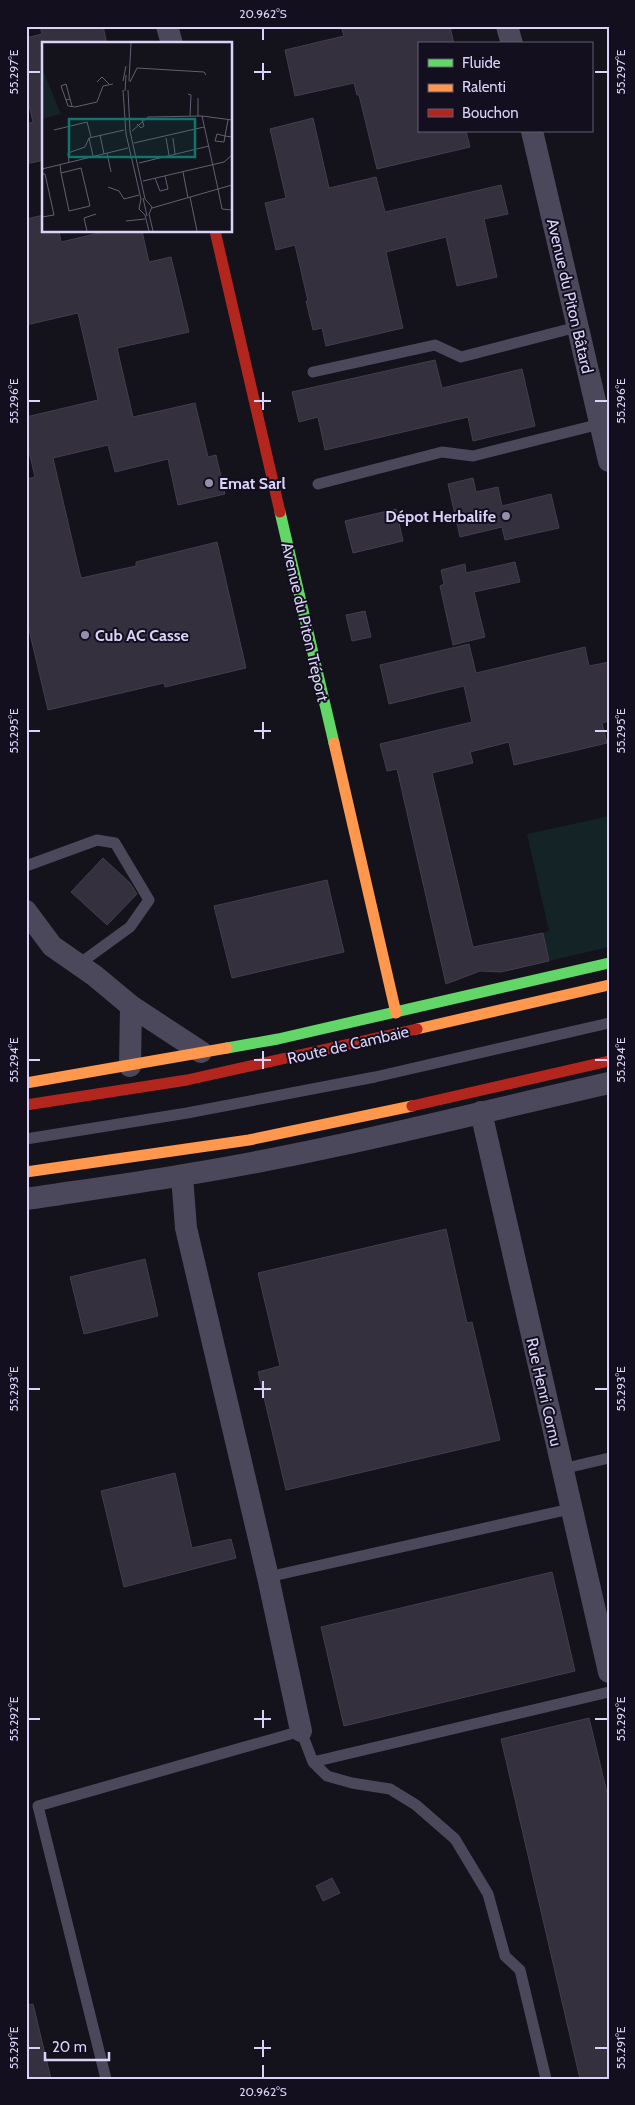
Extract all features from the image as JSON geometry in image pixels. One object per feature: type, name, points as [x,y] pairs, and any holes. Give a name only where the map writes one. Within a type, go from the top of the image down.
[{"type":"street","points":[[168,26],[172,42]]},
{"type":"street","points":[[507,26],[511,42]]},
{"type":"street","name":"Avenue du Piton Bâtard","points":[[532,132],[609,461]]},
{"type":"street","name":"Avenue du Piton Tréport","points":[[215,232],[396,1013]]},
{"type":"street","points":[[26,911],[52,946],[79,964],[131,1006],[201,1052]]},
{"type":"street","points":[[26,1083],[278,1039],[609,963]]},
{"type":"street","name":"Route de Cambaie","points":[[26,1105],[187,1080],[312,1054],[609,985]]},
{"type":"street","points":[[130,1066],[131,1006]]},
{"type":"street","points":[[26,1172],[249,1140],[432,1102],[609,1061]]},
{"type":"street","points":[[26,1199],[182,1176],[418,1128],[609,1083]]},
{"type":"street","name":"Rue Henri Cornu","points":[[481,1112],[570,1509],[609,1672]]},
{"type":"street","points":[[182,1176],[186,1228],[268,1577],[301,1731]]},
{"type":"lane","points":[[313,372],[435,345],[461,357],[578,327]]},
{"type":"lane","points":[[318,484],[442,452],[473,456],[600,424]]},
{"type":"lane","points":[[26,866],[97,840],[115,842],[149,900],[130,927],[79,964]]},
{"type":"lane","points":[[26,1139],[187,1113],[356,1080],[609,1023]]},
{"type":"lane","points":[[562,1468],[609,1458]]},
{"type":"lane","points":[[268,1577],[570,1509]]},
{"type":"lane","points":[[313,1762],[609,1692]]},
{"type":"lane","points":[[106,2079],[38,1806],[301,1731],[313,1762],[327,1776],[352,1784],[390,1789],[416,1805],[455,1839],[488,1894],[504,1956],[520,1970],[546,2079]]},
{"type":"shaded area","points":[[609,816],[609,947],[549,961],[543,933],[549,931],[527,834]]},
{"type":"building","points":[[40,26],[103,26],[107,42],[42,42],[42,160],[26,164],[26,124],[33,122],[26,93],[26,38],[42,34]]},
{"type":"building","points":[[341,26],[450,26],[454,42],[418,42],[418,132],[466,132],[470,147],[377,169],[359,95],[357,95],[354,83],[295,96],[285,50],[344,36]]},
{"type":"building","points":[[313,118],[329,188],[376,177],[385,212],[501,185],[508,214],[484,219],[497,277],[457,286],[446,237],[386,252],[403,328],[326,346],[322,328],[313,330],[295,245],[276,250],[265,203],[286,198],[270,129]]},
{"type":"building","points":[[42,215],[42,232],[59,232],[61,242],[104,232],[142,232],[149,262],[171,257],[189,332],[117,348],[133,417],[195,403],[208,457],[216,455],[225,494],[178,505],[168,459],[115,472],[108,445],[53,458],[81,578],[136,566],[136,562],[217,542],[246,668],[165,687],[164,683],[48,710],[26,617],[26,479],[35,477],[26,439],[26,417],[98,400],[78,313],[26,325],[26,219]]},
{"type":"building","points":[[435,360],[442,388],[522,369],[535,426],[473,441],[468,417],[325,450],[318,417],[299,422],[292,392]]},
{"type":"building","name":"Dépot Herbalife","points":[[473,478],[476,492],[498,487],[502,506],[551,494],[559,528],[505,540],[502,527],[460,537],[448,484]]},
{"type":"building","points":[[396,509],[403,541],[353,553],[345,521]]},
{"type":"building","points":[[515,562],[520,582],[474,592],[485,637],[453,645],[440,586],[444,584],[441,570],[465,564],[466,573]]},
{"type":"building","points":[[365,611],[371,637],[352,641],[346,615]]},
{"type":"building","points":[[469,644],[476,673],[585,647],[589,666],[609,662],[609,721],[602,723],[607,743],[514,765],[509,742],[470,752],[473,763],[432,773],[473,947],[543,933],[549,961],[501,972],[480,971],[446,984],[397,769],[387,771],[380,744],[472,722],[464,686],[389,704],[380,665]]},
{"type":"building","points":[[103,858],[130,883],[137,894],[107,925],[71,892]]},
{"type":"building","points":[[327,880],[344,952],[232,978],[214,906]]},
{"type":"building","points":[[446,1229],[467,1323],[472,1322],[500,1440],[286,1490],[258,1372],[280,1366],[258,1273]]},
{"type":"building","points":[[145,1259],[158,1316],[84,1334],[70,1277]]},
{"type":"building","points":[[175,1473],[192,1548],[231,1539],[236,1558],[124,1587],[101,1491]]},
{"type":"building","points":[[552,1572],[575,1671],[344,1726],[321,1627]]},
{"type":"building","points":[[589,1718],[609,1801],[609,2079],[580,2079],[501,1739]]},
{"type":"building","points":[[332,1878],[340,1893],[323,1901],[316,1886]]},
{"type":"building","points":[[33,2004],[51,2079],[26,2079],[26,2005]]},
{"type":"traffic: fast","points":[[280,512],[334,743]]},
{"type":"traffic: fast","points":[[227,1048],[278,1039],[609,963]]},
{"type":"traffic: slow","points":[[334,743],[396,1013]]},
{"type":"traffic: slow","points":[[417,1029],[609,985]]},
{"type":"traffic: slow","points":[[26,1083],[227,1048]]},
{"type":"traffic: slow","points":[[26,1172],[249,1140],[412,1106]]},
{"type":"traffic: jam","points":[[215,232],[280,512]]},
{"type":"traffic: jam","points":[[26,1105],[187,1080],[417,1029]]},
{"type":"traffic: jam","points":[[412,1106],[609,1061]]},
{"type":"place","name":"Emat Sarl","points":[[209,483]]},
{"type":"place","name":"Dépot Herbalife","points":[[506,516]]},
{"type":"place","name":"Cub AC Casse","points":[[85,635]]}]
